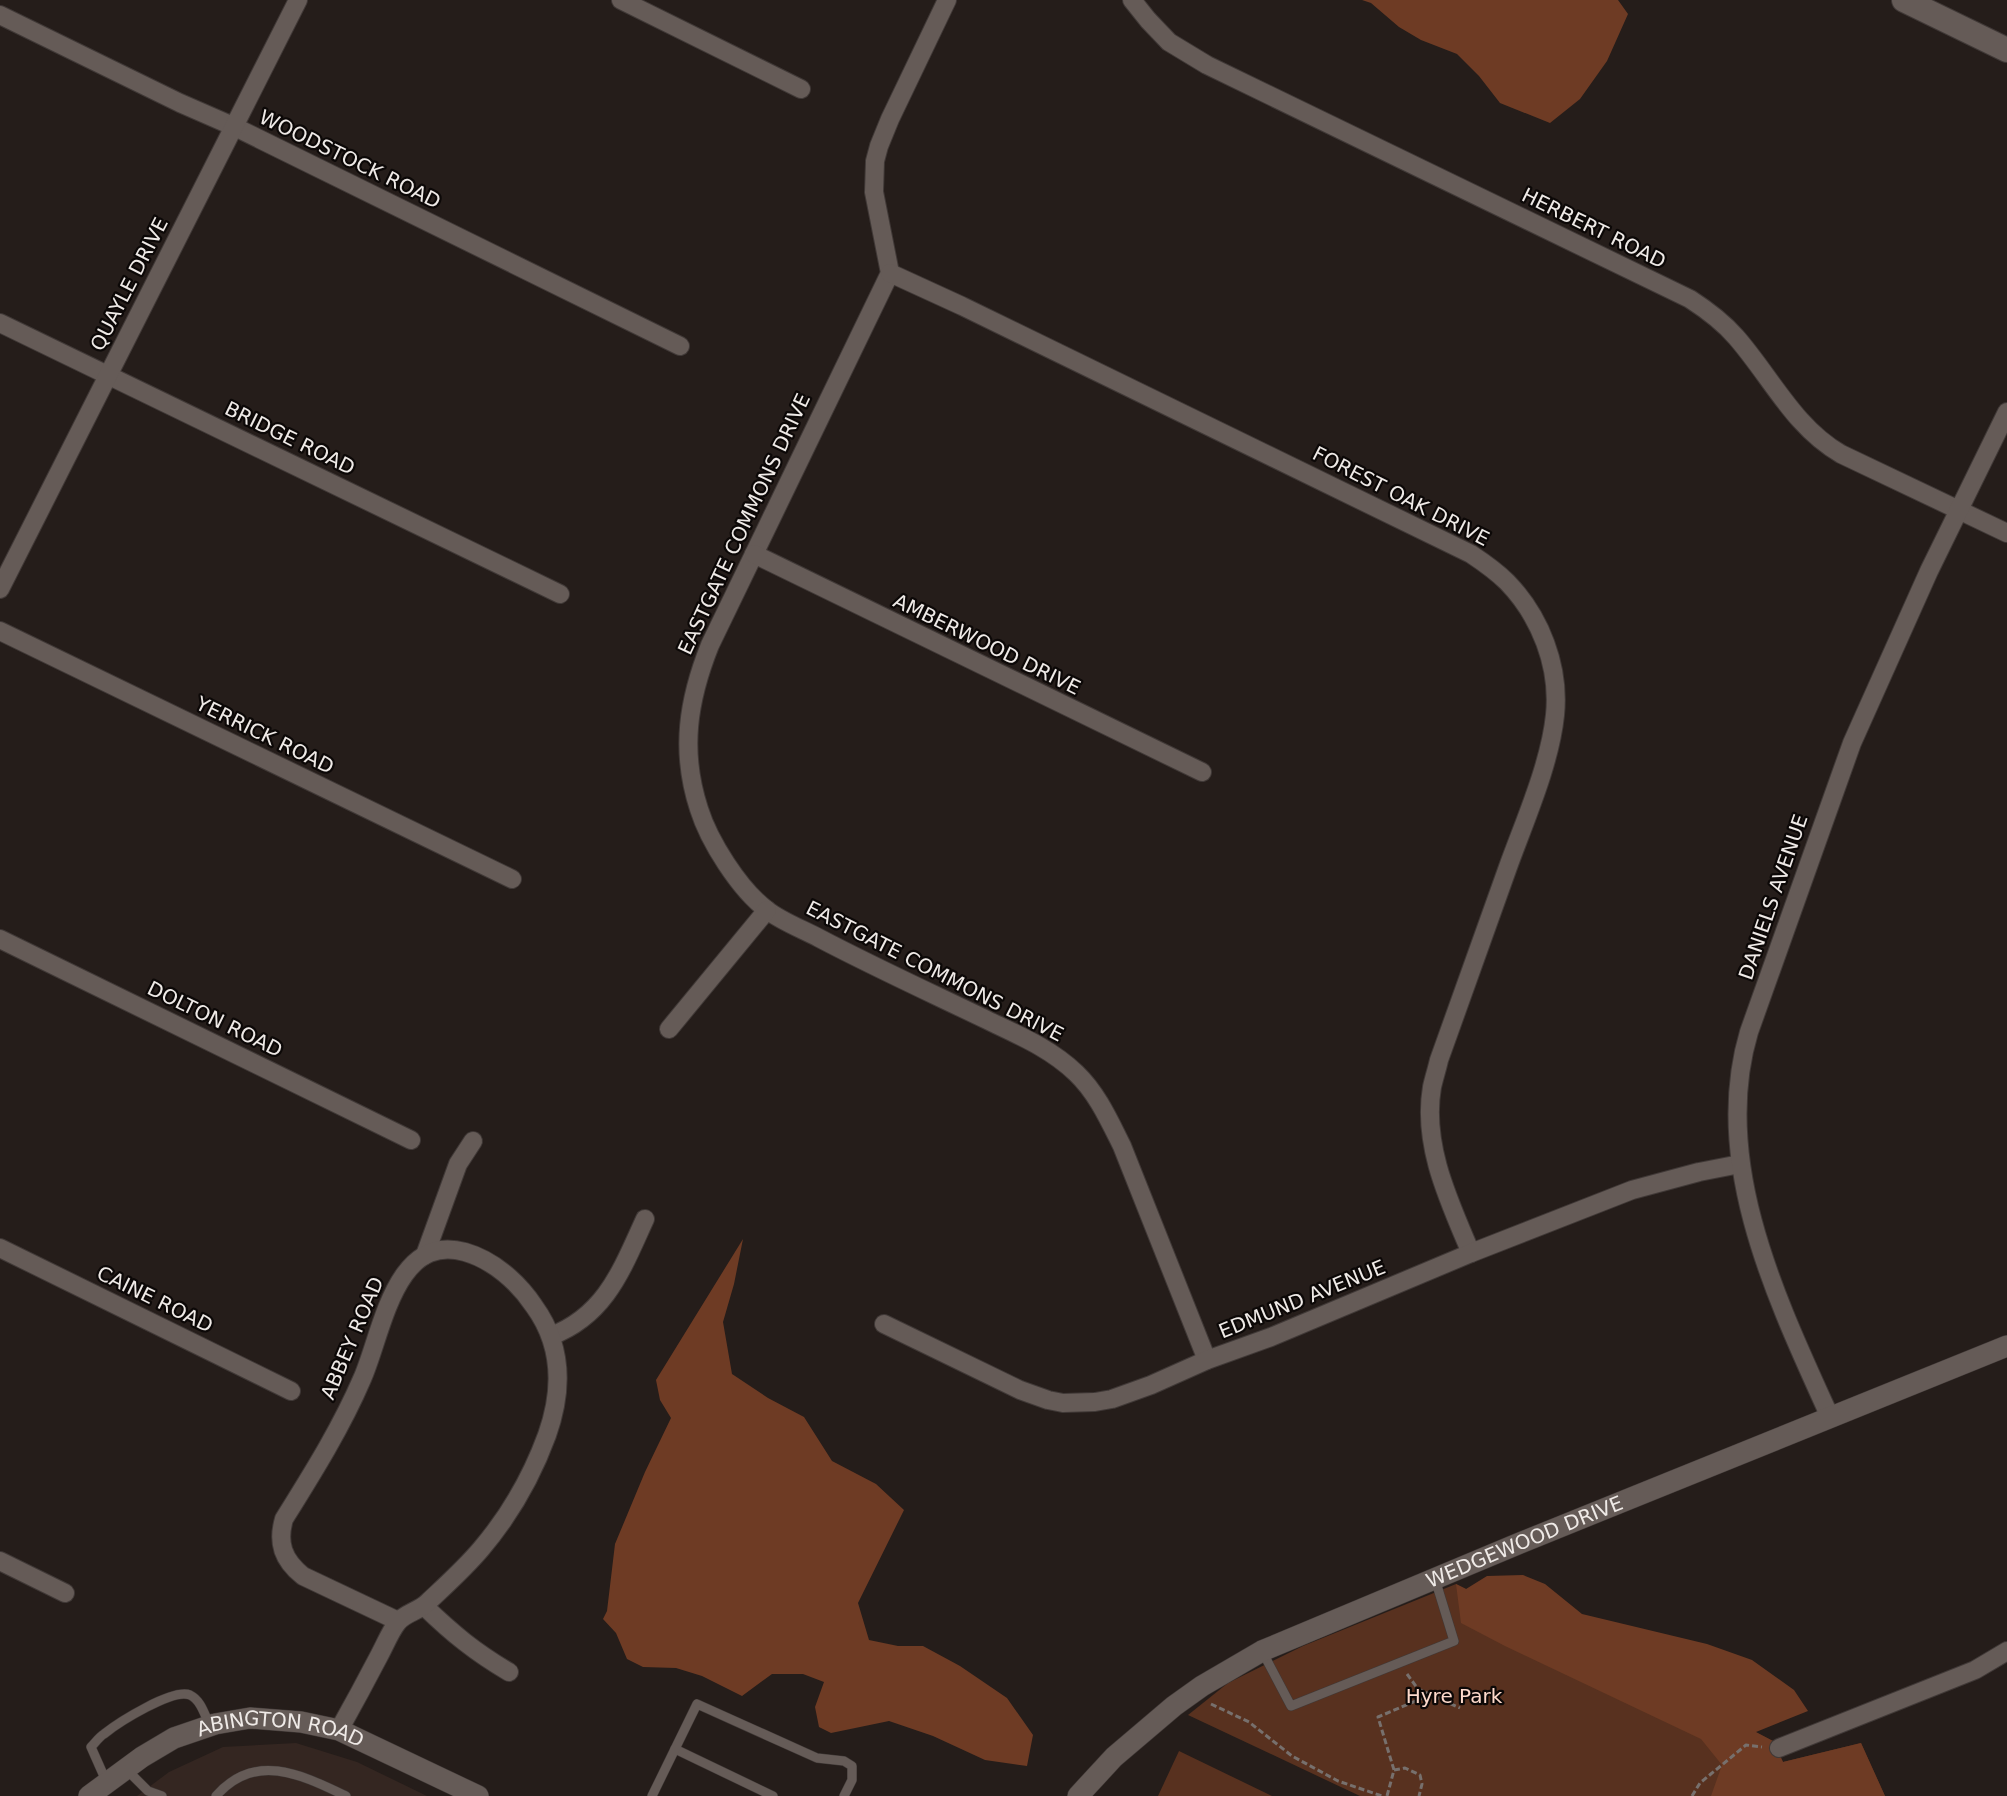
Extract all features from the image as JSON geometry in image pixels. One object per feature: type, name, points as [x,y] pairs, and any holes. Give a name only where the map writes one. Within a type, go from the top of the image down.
[{"type":"main road","points":[[1904,0],[2007,50]]},
{"type":"street","name":"QUAYLE DRIVE","points":[[0,589],[298,0]]},
{"type":"street","points":[[621,0],[801,89]]},
{"type":"street","points":[[890,273],[875,201],[874,176],[879,146],[947,0]]},
{"type":"street","name":"HERBERT ROAD","points":[[1132,0],[1169,42],[1207,65],[1690,299],[1714,315],[1736,337],[1795,415],[1817,438],[1841,453],[2007,533]]},
{"type":"street","name":"WOODSTOCK ROAD","points":[[0,15],[235,127],[680,346]]},
{"type":"street","name":"EASTGATE COMMONS DRIVE","points":[[890,273],[699,672],[688,731],[688,763],[694,795],[708,833],[726,863],[767,910],[832,945],[1041,1046],[1076,1073],[1106,1112],[1122,1146],[1207,1360]]},
{"type":"street","name":"FOREST OAK DRIVE","points":[[890,273],[1471,554],[1506,581],[1527,605],[1536,620],[1546,644],[1554,680],[1555,713],[1550,743],[1439,1060],[1432,1088],[1430,1120],[1435,1154],[1446,1192],[1471,1253]]},
{"type":"street","name":"BRIDGE ROAD","points":[[0,323],[560,594]]},
{"type":"street","name":"DANIELS AVENUE","points":[[1830,1417],[1803,1358],[1754,1228],[1740,1164],[1738,1092],[1740,1060],[1852,743],[1914,602],[2007,412]]},
{"type":"street","name":"AMBERWOOD DRIVE","points":[[754,554],[1202,772]]},
{"type":"street","name":"YERRICK ROAD","points":[[0,631],[512,879]]},
{"type":"street","points":[[669,1029],[767,910]]},
{"type":"street","name":"DOLTON ROAD","points":[[0,939],[411,1140]]},
{"type":"street","points":[[425,1255],[458,1164],[473,1140]]},
{"type":"street","name":"EDMUND AVENUE","points":[[884,1324],[1020,1390],[1048,1400],[1095,1402],[1112,1399],[1632,1190],[1699,1172],[1740,1164]]},
{"type":"street","points":[[551,1336],[578,1324],[610,1290],[645,1219]]},
{"type":"street","name":"CAINE ROAD","points":[[0,1248],[291,1391]]},
{"type":"street","points":[[339,1730],[398,1621],[424,1606],[481,1549],[507,1514],[530,1476],[547,1436],[558,1391],[559,1376],[551,1336],[532,1302],[510,1278],[486,1261],[459,1251],[443,1251],[425,1255]]},
{"type":"street","name":"ABBEY ROAD","points":[[398,1621],[303,1576],[291,1566],[283,1550],[280,1533],[284,1519],[329,1443],[362,1379],[398,1284],[411,1266],[425,1255]]},
{"type":"street","name":"WEDGEWOOD DRIVE","points":[[1078,1796],[1137,1736],[1190,1694],[1262,1651],[2007,1346]]},
{"type":"street","points":[[0,1561],[65,1593]]},
{"type":"street","points":[[424,1606],[478,1654],[509,1672]]},
{"type":"street","points":[[1779,1748],[1975,1670],[2007,1651]]},
{"type":"street","name":"ABINGTON ROAD","points":[[89,1796],[174,1738],[210,1726],[250,1718],[277,1719],[339,1730],[478,1796]]},
{"type":"lane","points":[[1262,1651],[1291,1706],[1454,1641],[1435,1579]]},
{"type":"lane","points":[[107,1783],[91,1747],[102,1734],[163,1698],[179,1693],[194,1697],[199,1702],[210,1726]]},
{"type":"lane","points":[[652,1796],[697,1704],[817,1758],[844,1761],[852,1766],[852,1780],[844,1796]]},
{"type":"lane","points":[[675,1749],[773,1796]]},
{"type":"lane","points":[[126,1769],[148,1791],[162,1796]]},
{"type":"lane","points":[[216,1796],[224,1786],[240,1777],[261,1770],[272,1770],[298,1776],[346,1796]]},
{"type":"path","points":[[1399,1663],[1418,1689],[1460,1708]]},
{"type":"path","points":[[1190,1694],[1249,1722],[1292,1756],[1338,1781],[1382,1796]]},
{"type":"path","points":[[1387,1796],[1394,1770],[1378,1717],[1430,1695]]},
{"type":"path","points":[[1692,1796],[1700,1783],[1746,1745],[1779,1748]]},
{"type":"path","points":[[1394,1770],[1405,1768],[1420,1775],[1422,1784],[1419,1796]]},
{"type":"shaded area","points":[[1362,0],[1618,0],[1628,14],[1607,61],[1580,99],[1550,123],[1500,103],[1479,76],[1457,54],[1421,40],[1399,27],[1371,3]]},
{"type":"shaded area","points":[[743,1239],[723,1322],[732,1374],[768,1398],[804,1417],[832,1461],[876,1484],[904,1510],[858,1603],[869,1640],[898,1646],[923,1646],[960,1666],[1007,1698],[1033,1735],[1027,1766],[985,1760],[933,1736],[889,1721],[831,1733],[819,1727],[815,1707],[824,1682],[803,1674],[772,1674],[742,1696],[702,1676],[676,1668],[643,1667],[627,1659],[616,1633],[603,1619],[607,1611],[615,1544],[645,1472],[671,1418],[660,1400],[656,1380]]},
{"type":"shaded area","points":[[1523,1575],[1545,1584],[1582,1614],[1707,1644],[1752,1660],[1794,1690],[1808,1711],[1756,1732],[1773,1741],[1783,1762],[1861,1743],[1885,1796],[1711,1796],[1722,1765],[1701,1739],[1461,1623],[1456,1584],[1466,1589],[1487,1576]]},
{"type":"shaded area","points":[[296,1743],[357,1762],[427,1796],[137,1796],[169,1772],[223,1747]]},
{"type":"green space","name":"Hyre Park","points":[[1456,1584],[1773,1741],[1783,1762],[1861,1743],[1885,1796],[1360,1796],[1188,1715],[1228,1683],[1303,1646]]},
{"type":"green space","points":[[1179,1751],[1272,1796],[1158,1796]]}]
